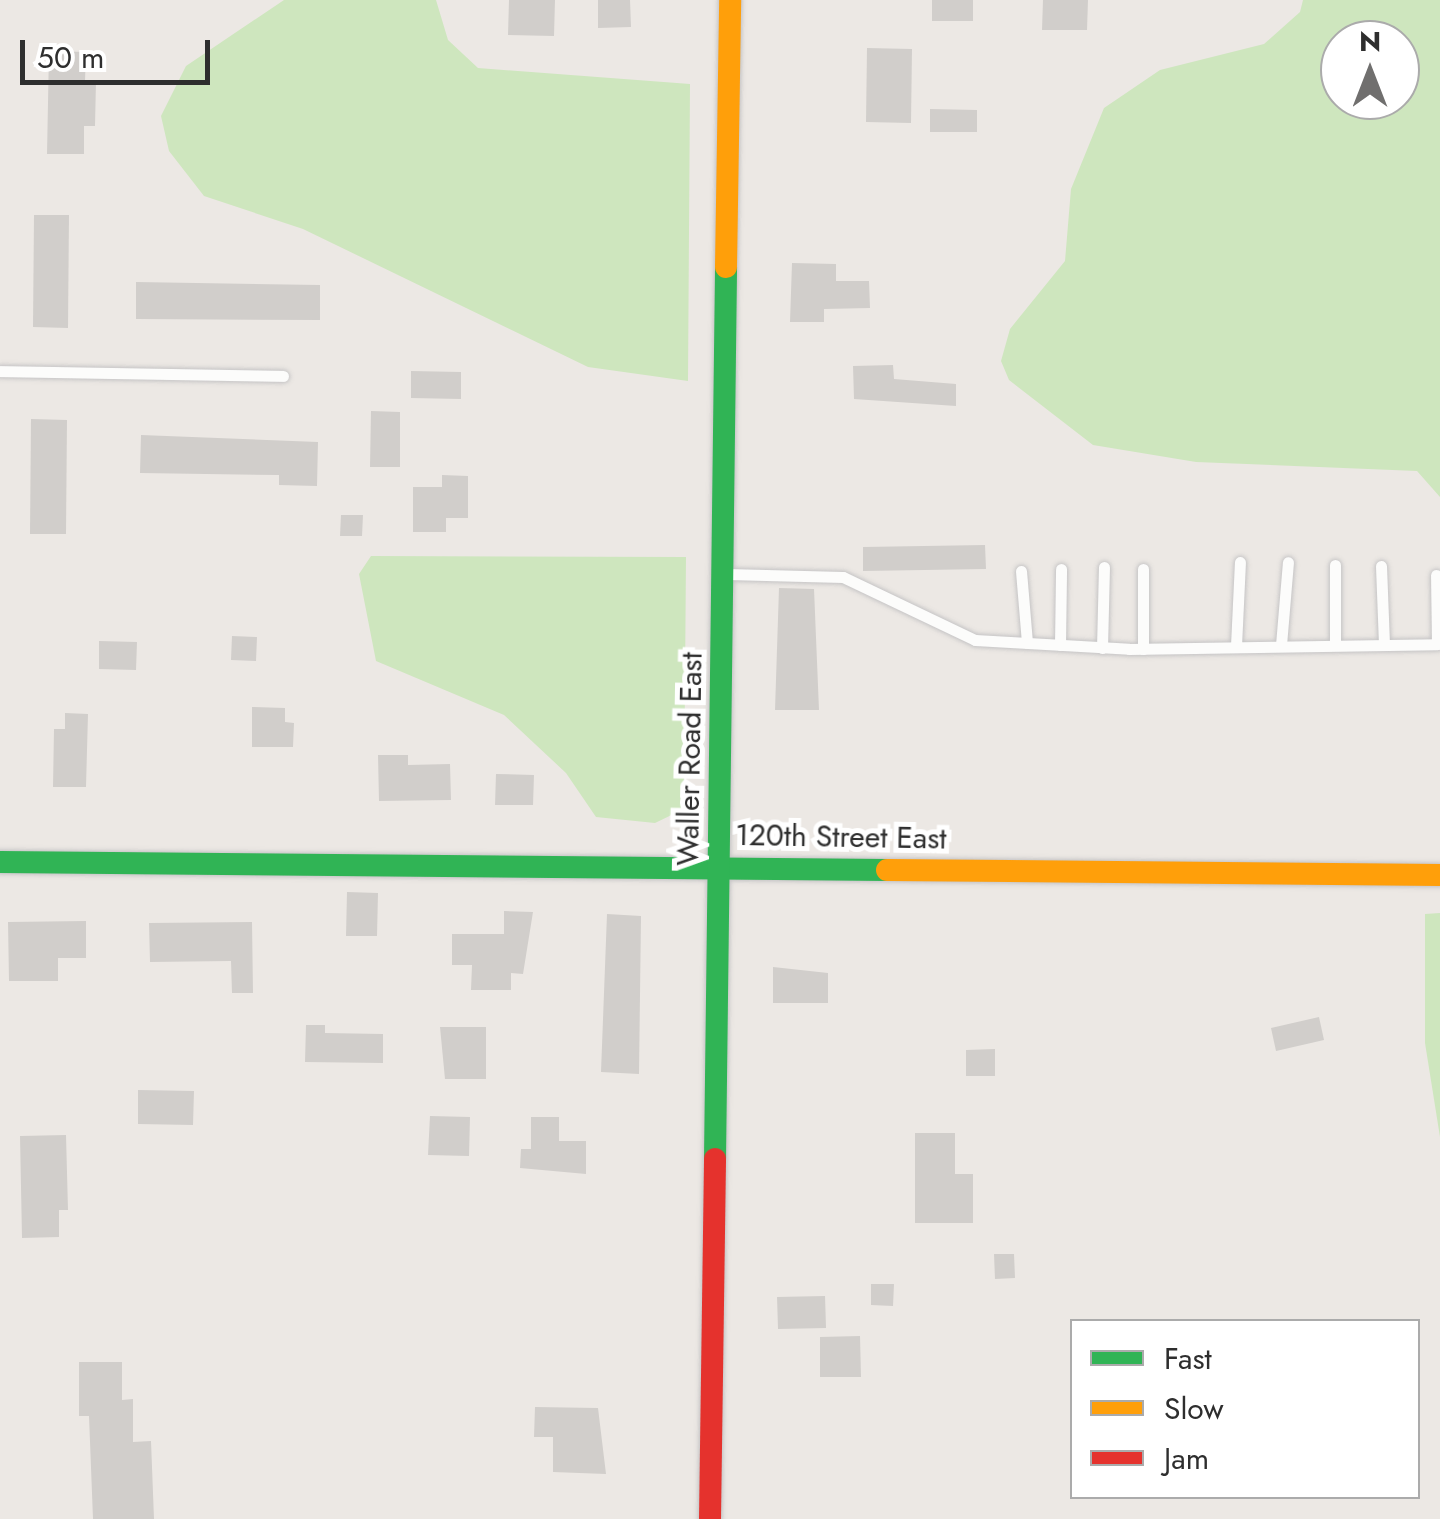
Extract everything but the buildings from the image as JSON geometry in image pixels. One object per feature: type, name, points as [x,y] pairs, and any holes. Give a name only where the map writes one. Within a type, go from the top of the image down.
[{"type":"street","name":"Waller Road East","points":[[710,1519],[730,0]]},
{"type":"street","name":"120th Street East","points":[[0,862],[719,865],[1440,876]]},
{"type":"lane","points":[[0,371],[283,376]]},
{"type":"lane","points":[[1236,646],[1240,562]]},
{"type":"lane","points":[[1281,645],[1288,562]]},
{"type":"lane","points":[[1334,565],[1335,644]]},
{"type":"lane","points":[[1102,648],[1104,566]]},
{"type":"lane","points":[[1381,566],[1384,644]]},
{"type":"lane","points":[[1060,645],[1061,569]]},
{"type":"lane","points":[[1142,569],[1144,649]]},
{"type":"lane","points":[[1021,571],[1026,643]]},
{"type":"lane","points":[[723,574],[843,577],[976,640],[1144,649],[1437,644],[1436,574]]},
{"type":"green space","points":[[284,0],[436,0],[448,40],[478,68],[690,84],[688,381],[588,367],[303,229],[204,196],[169,151],[161,116],[186,66]]},
{"type":"green space","points":[[1303,0],[1440,0],[1440,497],[1417,471],[1196,462],[1093,445],[1009,380],[1001,361],[1010,329],[1065,261],[1071,189],[1104,108],[1160,70],[1264,44],[1300,12]]},
{"type":"green space","points":[[371,556],[686,557],[684,809],[655,823],[596,817],[566,773],[504,715],[376,661],[359,574]]},
{"type":"green space","points":[[1440,913],[1440,1137],[1425,1043],[1425,914]]},
{"type":"traffic: fast","points":[[715,1159],[726,267]]},
{"type":"traffic: fast","points":[[0,862],[887,870]]},
{"type":"traffic: slow","points":[[726,267],[730,0]]},
{"type":"traffic: slow","points":[[887,870],[1440,875]]},
{"type":"traffic: jam","points":[[710,1519],[715,1159]]}]
